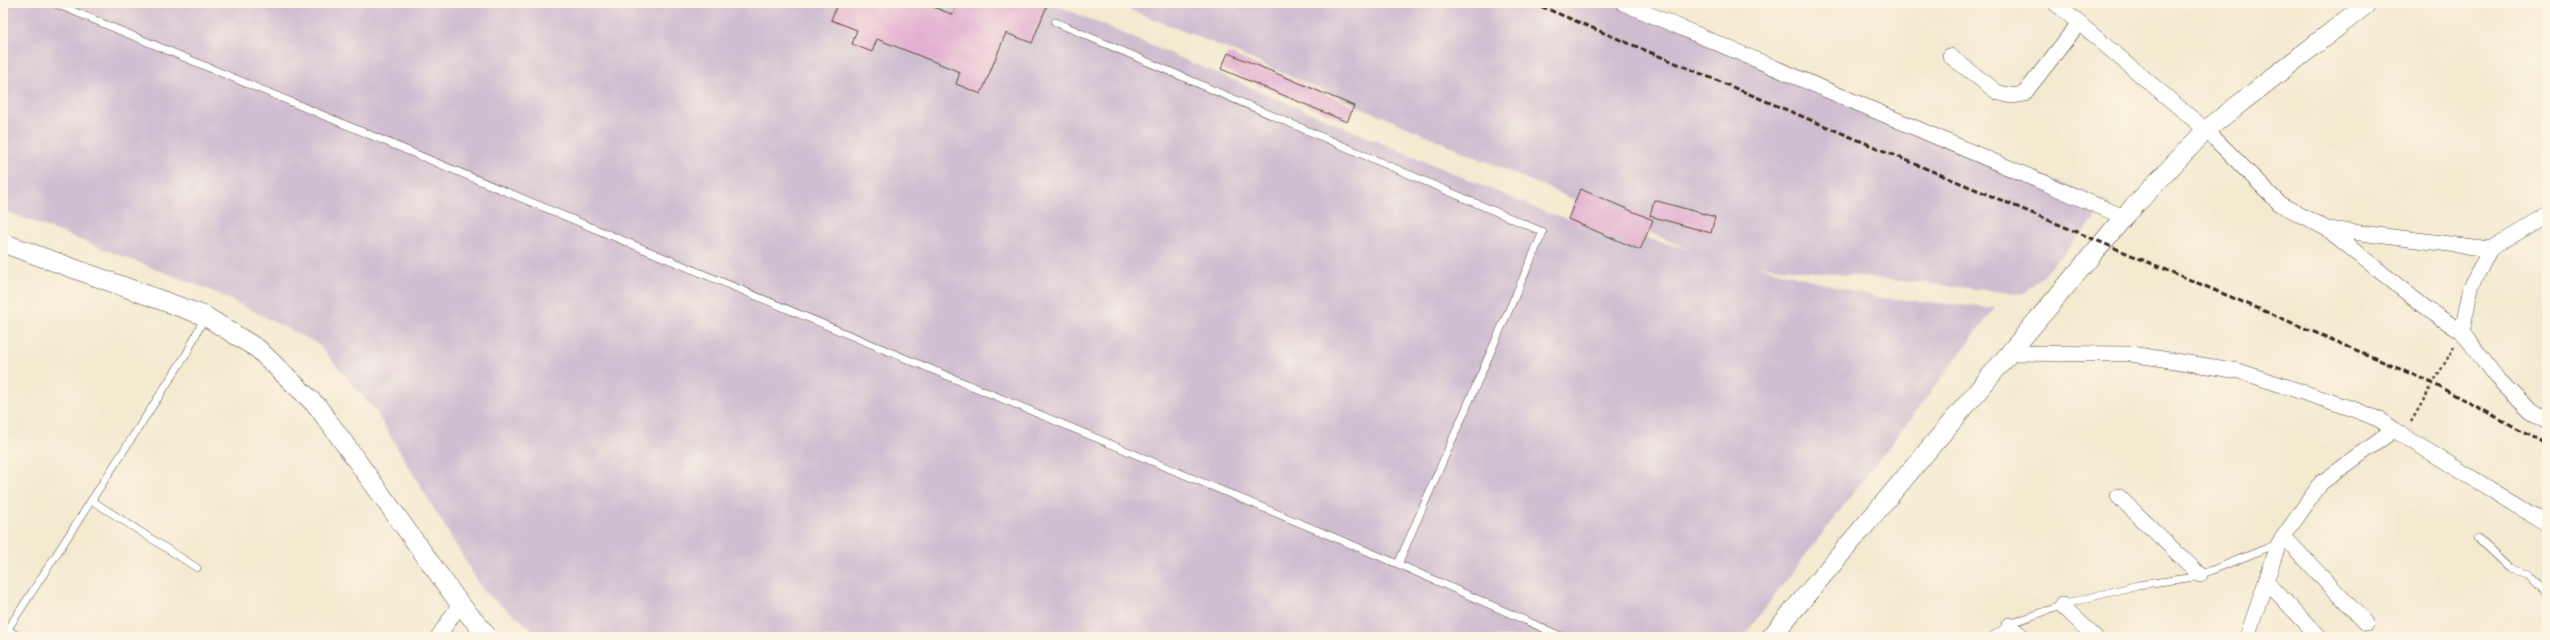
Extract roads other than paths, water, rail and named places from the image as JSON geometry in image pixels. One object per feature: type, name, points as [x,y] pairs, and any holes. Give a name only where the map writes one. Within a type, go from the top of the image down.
[{"type":"street","points":[[1623,3],[2124,217]]},
{"type":"street","points":[[2055,3],[2206,130],[2280,204],[2328,229],[2427,309],[2462,332],[2496,377],[2529,410],[2547,422]]},
{"type":"street","points":[[1771,637],[2124,217],[2206,130],[2368,3]]},
{"type":"street","points":[[1950,56],[1997,92],[2011,96],[2024,94],[2079,23]]},
{"type":"street","points":[[2462,332],[2471,287],[2490,249],[2547,215]]},
{"type":"street","points":[[2328,229],[2490,249]]},
{"type":"street","points":[[3,243],[205,316],[258,349],[318,407],[460,604],[488,637]]},
{"type":"street","points":[[2009,353],[2131,354],[2239,371],[2356,410],[2380,420],[2547,524]]},
{"type":"street","points":[[2247,637],[2282,540],[2321,483],[2399,433]]},
{"type":"street","points":[[2118,496],[2200,575]]},
{"type":"street","points":[[2282,540],[2366,623]]},
{"type":"street","points":[[2267,582],[2318,637]]},
{"type":"street","points":[[438,637],[460,604]]},
{"type":"street","points":[[2062,605],[2095,637]]},
{"type":"street","points":[[2009,625],[2023,637]]},
{"type":"lane","points":[[54,3],[1398,564],[1563,637]]},
{"type":"lane","points":[[1055,22],[1543,232],[1398,564]]},
{"type":"lane","points":[[6,634],[187,353],[205,316]]},
{"type":"lane","points":[[91,500],[197,568]]},
{"type":"lane","points":[[2478,539],[2510,569],[2529,574],[2547,594]]},
{"type":"lane","points":[[1991,637],[2009,625],[2062,605],[2138,585],[2200,575],[2282,540]]},
{"type":"railway","points":[[1533,3],[2432,383],[2547,444]]}]
